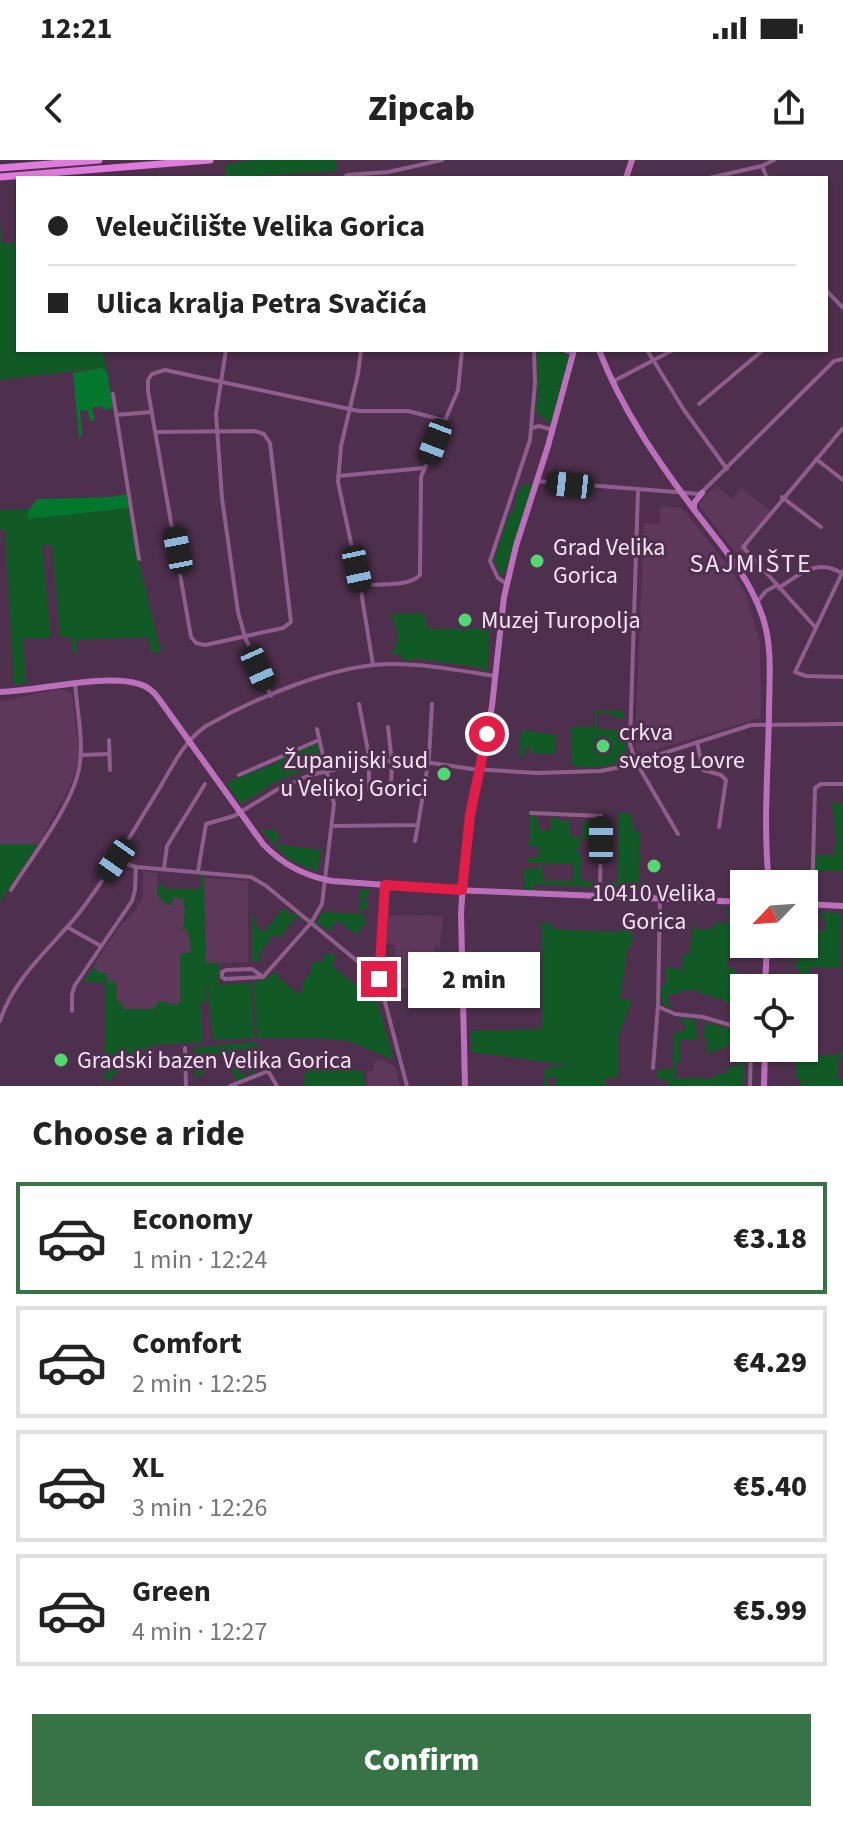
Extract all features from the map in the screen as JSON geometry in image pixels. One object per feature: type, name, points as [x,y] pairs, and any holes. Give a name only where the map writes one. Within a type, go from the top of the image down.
[{"type":"main road","points":[[0,168],[99,160]]},
{"type":"main road","points":[[0,177],[210,160]]},
{"type":"main road","points":[[465,1086],[462,890],[469,824],[495,676],[499,626],[507,584],[549,428],[574,352]]},
{"type":"main road","points":[[600,352],[634,424],[738,567],[758,604],[769,647],[769,870]]},
{"type":"main road","points":[[694,509],[694,503],[702,493]]},
{"type":"main road","points":[[0,692],[30,691],[75,683],[131,682],[144,685],[157,696],[263,844],[278,859],[300,872],[324,880],[462,890],[730,901]]},
{"type":"main road","points":[[818,905],[843,906]]},
{"type":"main road","points":[[764,1086],[765,1062]]},
{"type":"street","points":[[346,176],[388,172],[442,160]]},
{"type":"street","points":[[720,176],[774,160]]},
{"type":"street","points":[[762,166],[766,176]]},
{"type":"street","points":[[828,293],[843,308]]},
{"type":"street","points":[[226,352],[219,381],[216,431],[223,510],[238,612],[245,637],[271,696]]},
{"type":"street","points":[[361,352],[341,446],[338,476],[373,665]]},
{"type":"street","points":[[360,585],[408,582],[419,578],[420,483],[443,420],[458,390],[462,352]]},
{"type":"street","points":[[507,584],[498,578],[490,564],[490,557],[521,471],[531,429],[534,352]]},
{"type":"street","points":[[648,352],[684,410],[727,469]]},
{"type":"street","points":[[612,382],[669,352]]},
{"type":"street","points":[[699,404],[761,352]]},
{"type":"street","points":[[537,481],[682,494],[702,493],[841,356]]},
{"type":"street","points":[[155,432],[261,432],[270,443],[292,619],[287,627],[201,646],[191,637],[155,432],[148,383],[150,376],[157,371],[350,409],[408,411],[443,420]]},
{"type":"street","points":[[113,394],[139,559]]},
{"type":"street","points":[[116,415],[152,412]]},
{"type":"street","points":[[533,413],[549,428]]},
{"type":"street","points":[[531,429],[537,426],[549,428]]},
{"type":"street","points":[[816,628],[743,547],[843,428]]},
{"type":"street","points":[[816,459],[843,480]]},
{"type":"street","points":[[338,476],[424,468]]},
{"type":"street","points":[[638,490],[630,744],[636,762],[678,834]]},
{"type":"street","points":[[782,497],[821,527]]},
{"type":"street","points":[[751,589],[766,591],[819,566],[828,565],[843,573],[795,672],[806,676],[843,677]]},
{"type":"street","points":[[758,604],[766,591]]},
{"type":"street","points":[[0,1021],[21,978],[67,927],[116,860],[189,742],[209,724],[315,678],[373,665],[407,664],[495,676]]},
{"type":"street","points":[[11,890],[77,777],[81,755],[75,683]]},
{"type":"street","points":[[359,704],[370,762],[369,789]]},
{"type":"street","points":[[415,841],[429,761],[432,704]]},
{"type":"street","points":[[198,871],[206,824],[240,813],[286,785],[327,770],[392,760],[537,773],[600,771],[751,725],[843,724]]},
{"type":"street","points":[[388,727],[391,784]]},
{"type":"street","points":[[263,977],[252,969],[222,972],[225,979],[263,977],[321,908],[333,826],[333,799],[317,729]]},
{"type":"street","points":[[109,740],[110,770]]},
{"type":"street","points":[[239,775],[319,740]]},
{"type":"street","points":[[697,742],[703,770],[721,775],[726,780],[719,827]]},
{"type":"street","points":[[81,755],[109,754]]},
{"type":"street","points":[[164,868],[167,846],[205,784]]},
{"type":"street","points":[[813,870],[815,788],[821,784],[843,784]]},
{"type":"street","points":[[531,813],[601,816],[600,896]]},
{"type":"street","points":[[333,826],[418,825]]},
{"type":"street","points":[[116,860],[136,867],[251,877],[265,885],[379,979]]},
{"type":"street","points":[[72,1011],[73,989],[133,897],[136,867]]},
{"type":"street","points":[[385,885],[379,979],[407,1086]]},
{"type":"street","points":[[653,1068],[658,1005],[660,898]]},
{"type":"street","points":[[67,927],[101,946]]},
{"type":"street","points":[[658,1005],[669,1012],[730,1025]]},
{"type":"street","points":[[185,1048],[186,1086]]},
{"type":"street","points":[[750,1086],[751,1062]]},
{"type":"street","points":[[230,1086],[268,1071],[277,1086]]},
{"type":"shaded area","points":[[716,485],[732,499],[741,488],[773,513],[739,557],[698,504]]},
{"type":"shaded area","points":[[660,506],[682,508],[729,567],[745,593],[760,641],[761,711],[760,718],[641,754],[636,749],[635,740],[644,523],[660,524]]},
{"type":"shaded area","points":[[52,690],[72,693],[79,760],[72,782],[38,844],[0,844],[0,702]]},
{"type":"shaded area","points":[[143,871],[157,873],[157,885],[164,885],[165,889],[200,889],[201,875],[204,873],[205,878],[248,881],[248,962],[220,963],[219,983],[207,986],[207,1002],[200,1004],[203,1042],[151,1045],[105,1083],[105,983],[83,982],[119,927],[143,898]]},
{"type":"shaded area","points":[[389,915],[443,916],[440,946],[435,946],[425,988],[394,988],[395,945],[386,944]]},
{"type":"shaded area","points":[[379,1059],[395,1066],[400,1086],[367,1086],[367,1071],[374,1071],[374,1062]]},
{"type":"green space","points":[[251,160],[336,160],[337,171],[226,176],[225,165]]},
{"type":"green space","points":[[0,217],[2,244],[16,242],[16,352],[102,352],[107,371],[101,368],[0,380]]},
{"type":"green space","points":[[537,352],[560,352],[569,356],[551,424],[535,412],[538,395]]},
{"type":"green space","points":[[101,368],[107,371],[113,408],[92,408],[95,420],[90,421],[88,411],[80,410],[82,436],[79,437],[73,373]]},
{"type":"green space","points":[[535,484],[504,574],[500,576],[494,559],[510,512],[513,513],[520,489]]},
{"type":"green space","points":[[126,494],[129,508],[28,519],[28,512],[37,499]]},
{"type":"green space","points":[[129,508],[161,652],[151,653],[148,637],[76,640],[77,653],[73,654],[71,637],[60,637],[52,546],[42,544],[51,638],[23,639],[26,683],[14,685],[5,531],[0,528],[0,510],[32,509],[28,512],[29,519]]},
{"type":"green space","points":[[423,613],[428,629],[490,628],[487,672],[482,668],[413,658],[412,661],[402,660],[401,654],[391,654],[398,634],[390,614]]},
{"type":"green space","points":[[595,710],[624,711],[624,718],[612,717],[611,713],[597,713],[597,729],[625,730],[625,755],[608,766],[572,766],[571,727],[595,727]]},
{"type":"green space","points":[[521,730],[556,735],[555,754],[531,753],[531,748],[525,747],[524,757],[519,756]]},
{"type":"green space","points":[[317,744],[323,764],[277,781],[241,804],[226,783],[279,762],[278,759]]},
{"type":"green space","points":[[830,802],[843,804],[843,871],[815,870],[815,855],[836,855]]},
{"type":"green space","points":[[618,813],[630,813],[635,832],[640,832],[639,888],[605,887],[605,882],[618,882]]},
{"type":"green space","points":[[530,815],[537,816],[540,831],[551,830],[551,817],[570,821],[570,836],[583,837],[583,822],[599,819],[600,824],[595,826],[595,838],[580,839],[580,848],[577,848],[577,854],[581,854],[581,880],[597,883],[597,887],[534,884],[533,891],[525,890],[523,870],[543,867],[543,881],[573,881],[573,864],[528,863],[528,858],[539,857],[539,847],[528,846]]},
{"type":"green space","points":[[260,829],[279,832],[277,844],[319,850],[322,847],[317,872],[288,859]]},
{"type":"green space","points":[[0,844],[38,844],[0,902]]},
{"type":"green space","points":[[204,873],[206,963],[219,963],[219,983],[207,986],[207,1002],[200,1004],[203,1042],[151,1045],[105,1083],[105,983],[83,982],[94,967],[100,973],[107,973],[108,982],[116,982],[117,1002],[123,1003],[123,1009],[153,1009],[159,1001],[178,1005],[180,954],[191,952],[188,930],[183,930],[185,908],[182,899],[174,897],[171,905],[167,905],[157,895],[157,885],[164,885],[165,889],[200,889],[201,875]]},
{"type":"green space","points":[[360,889],[370,890],[365,900],[369,906],[360,913],[367,921],[356,935],[338,920],[328,931],[321,925],[315,925],[322,912],[359,914]]},
{"type":"green space","points":[[283,908],[292,915],[295,913],[304,922],[295,917],[280,938],[274,934],[258,955],[263,961],[252,961],[252,915],[256,926],[264,932]]},
{"type":"green space","points":[[822,912],[841,913],[840,968],[810,967],[810,974],[801,974],[801,969],[796,969],[796,958],[818,958],[818,930],[825,931],[826,919],[821,918]]},
{"type":"green space","points":[[634,914],[632,946],[628,947],[620,999],[632,1000],[618,1038],[618,1077],[605,1078],[605,1086],[555,1086],[557,1078],[548,1076],[548,1086],[544,1086],[544,1070],[554,1065],[566,1068],[560,1064],[471,1052],[471,1031],[542,1029],[542,929],[538,923],[552,923],[553,929],[619,932]]},
{"type":"green space","points":[[694,921],[695,929],[713,929],[714,923],[730,923],[727,968],[736,969],[736,974],[730,974],[730,1002],[712,998],[712,995],[701,995],[701,991],[688,990],[668,994],[668,1005],[672,1005],[672,1009],[668,1008],[661,994],[661,987],[666,983],[666,967],[682,970],[683,954],[689,954]]},
{"type":"green space","points":[[324,954],[336,955],[332,966],[367,994],[373,987],[394,1060],[348,1041],[257,1038],[253,982],[277,972],[277,976],[301,993],[313,962],[324,961]]},
{"type":"green space","points":[[251,983],[254,1038],[213,1040],[208,987]]},
{"type":"green space","points":[[681,1018],[696,1020],[697,1040],[680,1040],[680,1062],[677,1062],[675,1078],[715,1078],[716,1073],[727,1074],[727,1067],[744,1063],[743,1086],[667,1086],[667,1080],[658,1079],[657,1069],[673,1069],[674,1032],[684,1032],[685,1023],[681,1022]]},
{"type":"green space","points":[[709,1023],[730,1029],[730,1045],[707,1054],[707,1039],[703,1039],[705,1026]]},
{"type":"green space","points":[[256,1042],[267,1068],[261,1068],[264,1065],[255,1046],[245,1051],[254,1069],[257,1068],[255,1074],[249,1073],[252,1070],[242,1048],[232,1053],[242,1074],[246,1073],[245,1078],[238,1081],[220,1053],[213,1055],[212,1066],[205,1068],[206,1072],[194,1078],[195,1049],[189,1048]]},
{"type":"green space","points":[[842,1052],[843,1057],[838,1059],[838,1078],[843,1079],[843,1086],[801,1086],[800,1079],[796,1079],[796,1062],[818,1062],[818,1055]]},
{"type":"green space","points":[[309,1070],[359,1070],[364,1074],[365,1086],[304,1086],[304,1074]]},
{"type":"place","name":"Grad Velika Gorica","points":[[537,561]]},
{"type":"place","name":"Muzej Turopolja","points":[[465,620]]},
{"type":"place","name":"crkva svetog Lovre","points":[[603,746]]},
{"type":"place","name":"Županijski sud u Velikoj Gorici","points":[[444,774]]},
{"type":"place","name":"10410 Velika Gorica","points":[[654,866]]},
{"type":"place","name":"Gradski bazen Velika Gorica","points":[[61,1060]]},
{"type":"district","name":"SAJMIŠTE","points":[[751,563]]},
{"type":"route","points":[[379,979],[385,885],[462,890],[470,815],[487,734]]}]
